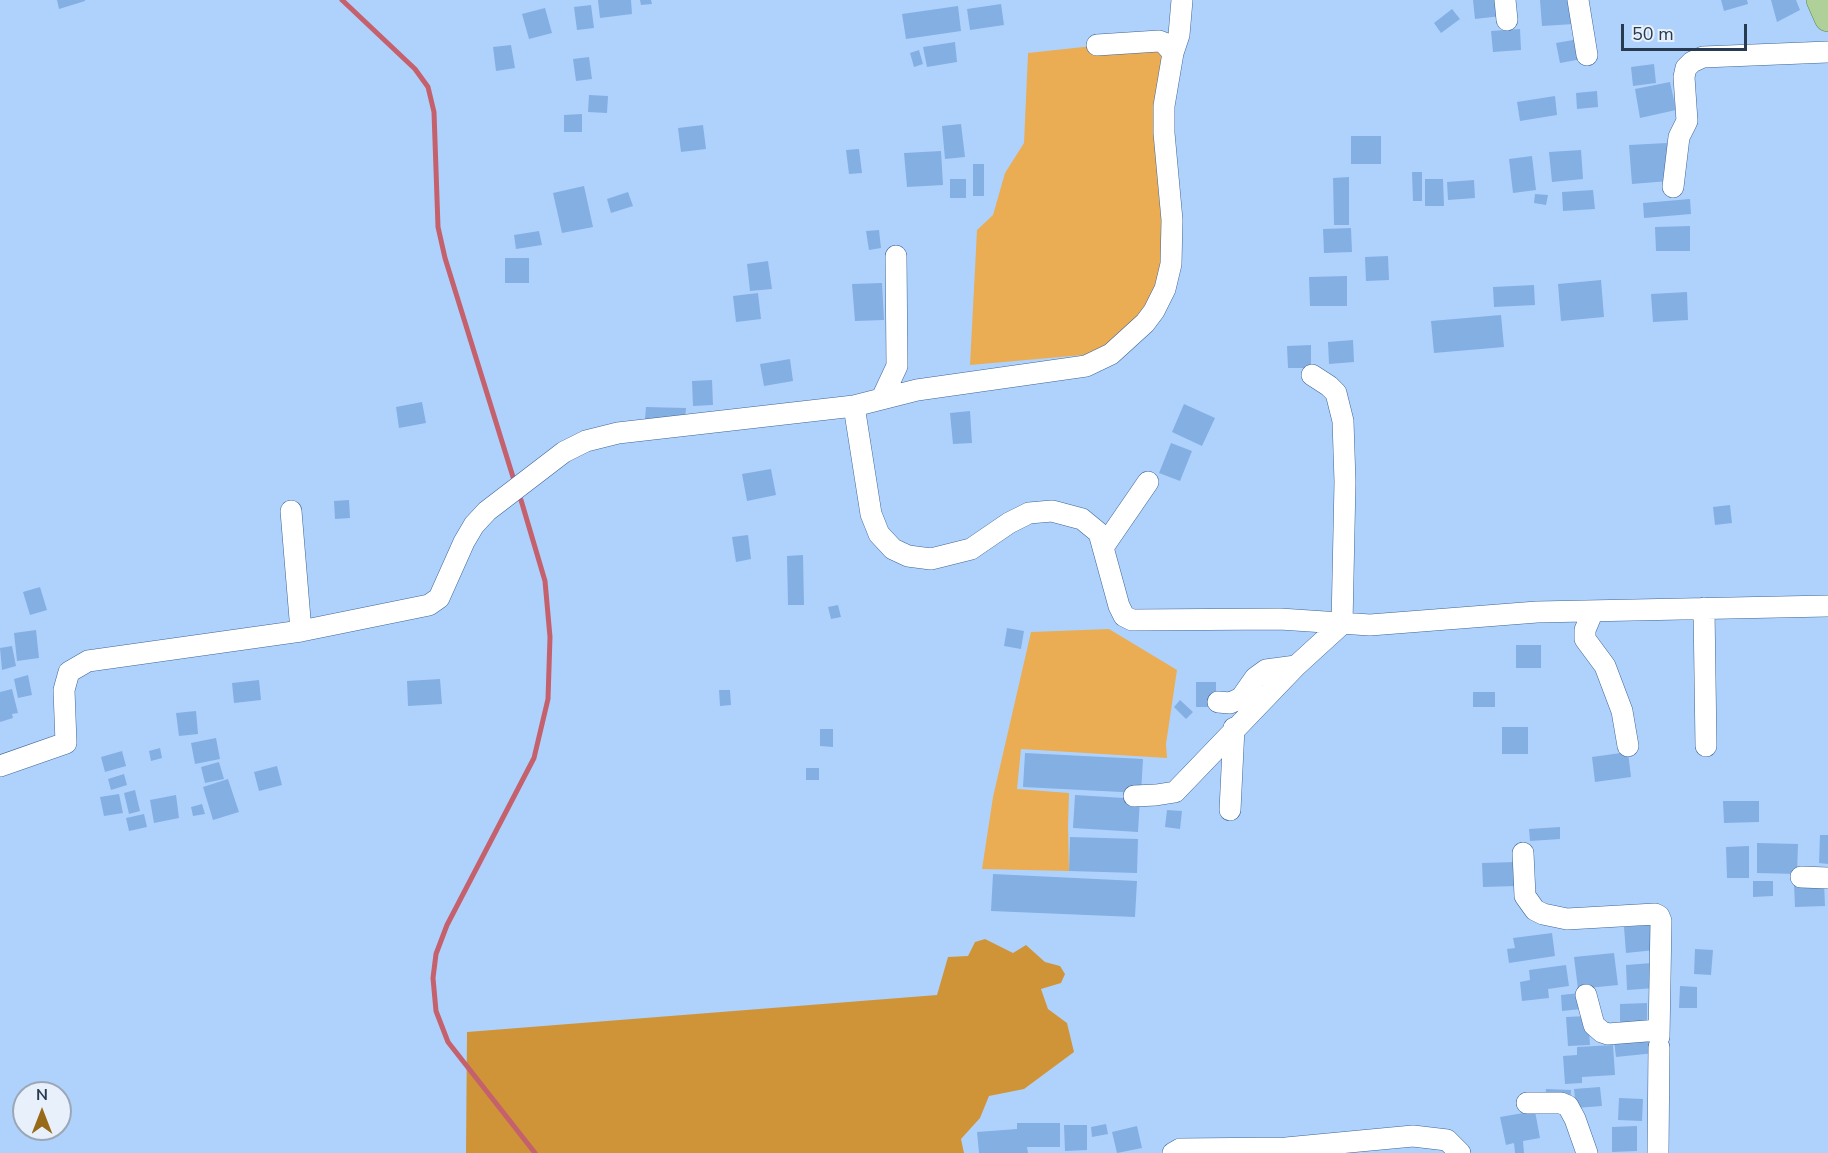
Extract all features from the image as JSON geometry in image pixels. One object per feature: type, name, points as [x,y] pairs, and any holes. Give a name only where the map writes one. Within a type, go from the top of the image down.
[{"type":"main road","points":[[1820,0],[1828,18]]},
{"type":"street","points":[[0,766],[66,743],[64,690],[69,672],[88,661],[301,631],[429,605],[439,598],[474,525],[488,511],[564,452],[586,441],[618,433],[854,406],[917,390],[1086,366],[1111,354],[1145,323],[1154,311],[1165,289],[1172,256],[1172,220],[1164,133],[1164,106],[1173,53],[1179,35],[1182,0]]},
{"type":"street","points":[[1578,0],[1587,55]]},
{"type":"street","points":[[1097,45],[1159,41],[1173,53]]},
{"type":"street","points":[[1673,187],[1680,137],[1687,121],[1684,76],[1686,68],[1692,62],[1703,57],[1828,52]]},
{"type":"street","points":[[882,398],[897,366],[896,256]]},
{"type":"street","points":[[1134,796],[1174,792],[1296,666],[1342,624],[1345,482],[1343,421],[1336,393],[1312,375]]},
{"type":"street","points":[[854,406],[871,514],[879,534],[893,549],[908,556],[931,560],[970,549],[1009,523],[1029,513],[1052,511],[1082,519],[1099,533],[1119,606],[1124,616],[1132,620],[1289,619],[1370,625],[1537,612],[1828,606]]},
{"type":"street","points":[[1104,546],[1148,482]]},
{"type":"street","points":[[291,511],[301,631]]},
{"type":"street","points":[[1704,608],[1706,746]]},
{"type":"street","points":[[1593,611],[1585,630],[1585,639],[1605,666],[1622,711],[1628,746]]},
{"type":"street","points":[[1218,702],[1230,703],[1241,698],[1255,678],[1266,670],[1296,666]]},
{"type":"street","points":[[1230,810],[1234,728]]},
{"type":"street","points":[[1523,853],[1525,896],[1535,910],[1543,914],[1567,919],[1655,914],[1659,916],[1661,921],[1658,1153]]},
{"type":"street","points":[[1801,877],[1828,878]]},
{"type":"street","points":[[1586,995],[1594,1025],[1602,1032],[1659,1038]]},
{"type":"street","points":[[1527,1103],[1561,1103],[1568,1106],[1587,1153]]},
{"type":"street","points":[[1173,1153],[1180,1149],[1286,1148],[1413,1136],[1446,1140],[1460,1153]]},
{"type":"shaded area","points":[[1166,38],[1172,235],[1150,302],[1127,331],[1094,354],[970,365],[977,230],[993,215],[1005,173],[1024,143],[1028,53]]},
{"type":"shaded area","points":[[1109,629],[1177,670],[1166,744],[1167,758],[1021,749],[1017,789],[1069,793],[1069,871],[982,869],[993,797],[1031,632]]},
{"type":"shaded area","points":[[985,939],[1013,953],[1026,945],[1045,962],[1060,966],[1065,974],[1061,983],[1041,989],[1048,1009],[1067,1023],[1074,1052],[1024,1089],[989,1096],[980,1118],[961,1139],[964,1153],[466,1153],[467,1032],[937,995],[948,957],[968,956],[975,942]]},
{"type":"building","points":[[57,0],[85,0],[85,1],[59,9]]},
{"type":"building","points":[[598,0],[631,0],[632,14],[600,18]]},
{"type":"building","points":[[640,0],[651,0],[652,4],[641,5]]},
{"type":"building","points":[[1473,0],[1499,0],[1501,16],[1475,19]]},
{"type":"building","points":[[1540,0],[1572,0],[1574,24],[1542,26]]},
{"type":"building","points":[[1721,0],[1747,0],[1748,4],[1724,11]]},
{"type":"building","points":[[1771,0],[1796,0],[1800,10],[1777,22]]},
{"type":"building","points":[[1001,4],[1004,25],[970,30],[967,9]]},
{"type":"building","points":[[591,5],[594,28],[577,30],[574,7]]},
{"type":"building","points":[[958,6],[961,31],[906,39],[902,14]]},
{"type":"building","points":[[545,8],[552,33],[529,39],[522,14]]},
{"type":"building","points":[[1452,9],[1460,19],[1441,33],[1434,23]]},
{"type":"building","points":[[1520,29],[1521,50],[1493,52],[1491,31]]},
{"type":"building","points":[[1579,39],[1582,59],[1560,63],[1556,43]]},
{"type":"building","points":[[955,42],[957,62],[927,67],[923,47]]},
{"type":"building","points":[[511,45],[515,68],[496,71],[493,47]]},
{"type":"building","points":[[919,50],[923,64],[914,67],[910,53]]},
{"type":"building","points":[[589,57],[592,79],[576,81],[573,59]]},
{"type":"building","points":[[1654,64],[1656,83],[1633,86],[1631,67]]},
{"type":"building","points":[[1670,82],[1676,110],[1640,118],[1635,89]]},
{"type":"building","points":[[1597,91],[1598,107],[1577,109],[1576,93]]},
{"type":"building","points":[[589,95],[608,96],[607,113],[588,112]]},
{"type":"building","points":[[1555,96],[1557,115],[1520,121],[1517,102]]},
{"type":"building","points":[[582,114],[582,132],[564,132],[564,115]]},
{"type":"building","points":[[961,124],[965,157],[945,159],[942,126]]},
{"type":"building","points":[[703,125],[706,149],[681,152],[678,128]]},
{"type":"building","points":[[1351,136],[1381,136],[1381,164],[1351,164]]},
{"type":"building","points":[[1667,143],[1669,181],[1632,184],[1629,145]]},
{"type":"building","points":[[859,149],[862,173],[849,174],[846,150]]},
{"type":"building","points":[[1581,150],[1583,179],[1552,182],[1549,152]]},
{"type":"building","points":[[941,151],[943,185],[907,187],[904,153]]},
{"type":"building","points":[[1532,156],[1536,190],[1513,193],[1509,159]]},
{"type":"building","points":[[973,164],[984,164],[984,196],[973,196]]},
{"type":"building","points":[[1412,172],[1422,172],[1422,201],[1413,201]]},
{"type":"building","points":[[1349,177],[1349,225],[1334,225],[1333,178]]},
{"type":"building","points":[[950,179],[966,179],[966,198],[950,198]]},
{"type":"building","points":[[1425,179],[1443,179],[1444,206],[1425,206]]},
{"type":"building","points":[[1474,180],[1475,198],[1448,200],[1447,182]]},
{"type":"building","points":[[584,186],[593,227],[562,233],[553,193]]},
{"type":"building","points":[[1593,190],[1595,209],[1563,211],[1562,192]]},
{"type":"building","points":[[628,192],[633,206],[611,213],[607,199]]},
{"type":"building","points":[[1535,194],[1548,195],[1546,205],[1534,203]]},
{"type":"building","points":[[1690,199],[1691,214],[1644,218],[1643,203]]},
{"type":"building","points":[[1690,226],[1690,251],[1656,251],[1655,227]]},
{"type":"building","points":[[1351,228],[1352,252],[1324,253],[1323,229]]},
{"type":"building","points":[[879,230],[881,248],[869,250],[866,231]]},
{"type":"building","points":[[539,231],[542,245],[516,249],[514,235]]},
{"type":"building","points":[[1388,256],[1389,280],[1366,281],[1365,257]]},
{"type":"building","points":[[505,258],[529,258],[529,283],[505,283]]},
{"type":"building","points":[[768,261],[772,289],[750,291],[747,264]]},
{"type":"building","points":[[1347,276],[1347,306],[1310,306],[1309,277]]},
{"type":"building","points":[[1601,280],[1604,317],[1561,321],[1558,284]]},
{"type":"building","points":[[882,283],[884,320],[855,321],[852,284]]},
{"type":"building","points":[[1534,285],[1535,305],[1494,307],[1493,287]]},
{"type":"building","points":[[1687,292],[1688,320],[1653,322],[1651,294]]},
{"type":"building","points":[[758,293],[761,319],[736,322],[733,296]]},
{"type":"building","points":[[1501,315],[1504,347],[1434,353],[1431,321]]},
{"type":"building","points":[[1353,340],[1354,362],[1329,364],[1328,342]]},
{"type":"building","points":[[1311,345],[1311,368],[1288,368],[1287,346]]},
{"type":"building","points":[[790,359],[793,381],[764,386],[760,364]]},
{"type":"building","points":[[712,380],[713,405],[693,406],[692,381]]},
{"type":"building","points":[[422,402],[426,423],[399,428],[396,407]]},
{"type":"building","points":[[1184,404],[1215,418],[1202,446],[1172,432]]},
{"type":"building","points":[[646,407],[686,408],[685,420],[645,419]]},
{"type":"building","points":[[970,411],[972,443],[953,444],[950,413]]},
{"type":"building","points":[[1171,443],[1192,451],[1180,481],[1159,473]]},
{"type":"building","points":[[771,469],[776,495],[747,501],[742,474]]},
{"type":"building","points":[[349,500],[350,518],[335,519],[334,501]]},
{"type":"building","points":[[1730,505],[1732,523],[1715,525],[1713,507]]},
{"type":"building","points":[[748,535],[751,559],[736,562],[732,537]]},
{"type":"building","points":[[803,555],[804,605],[788,605],[787,556]]},
{"type":"building","points":[[40,587],[47,610],[30,615],[23,592]]},
{"type":"building","points":[[838,605],[841,617],[831,619],[828,607]]},
{"type":"building","points":[[1007,628],[1024,631],[1021,649],[1004,646]]},
{"type":"building","points":[[36,630],[39,658],[17,661],[14,633]]},
{"type":"building","points":[[1516,645],[1541,645],[1541,668],[1516,668]]},
{"type":"building","points":[[12,646],[16,666],[2,670],[0,648]]},
{"type":"building","points":[[28,675],[32,695],[18,698],[14,679]]},
{"type":"building","points":[[440,679],[442,704],[408,706],[407,681]]},
{"type":"building","points":[[259,680],[261,700],[234,703],[232,683]]},
{"type":"building","points":[[1196,682],[1216,682],[1216,707],[1196,707]]},
{"type":"building","points":[[12,689],[18,713],[12,714],[13,718],[0,722],[0,692]]},
{"type":"building","points":[[719,690],[730,690],[731,705],[720,706]]},
{"type":"building","points":[[1473,692],[1495,692],[1495,707],[1473,707]]},
{"type":"building","points":[[1180,700],[1193,712],[1186,719],[1174,707]]},
{"type":"building","points":[[196,711],[198,734],[179,736],[176,713]]},
{"type":"building","points":[[1502,727],[1528,727],[1528,754],[1502,754]]},
{"type":"building","points":[[820,729],[833,729],[833,747],[820,746]]},
{"type":"building","points":[[216,738],[220,759],[195,764],[191,743]]},
{"type":"building","points":[[160,748],[162,758],[151,761],[149,751]]},
{"type":"building","points":[[122,751],[126,766],[105,772],[101,757]]},
{"type":"building","points":[[1628,752],[1631,777],[1595,782],[1592,757]]},
{"type":"building","points":[[1025,753],[1143,759],[1141,793],[1023,787]]},
{"type":"building","points":[[219,762],[224,779],[205,783],[201,767]]},
{"type":"building","points":[[277,766],[282,785],[259,791],[254,772]]},
{"type":"building","points":[[806,768],[819,768],[819,780],[806,780]]},
{"type":"building","points":[[124,774],[127,785],[111,790],[108,779]]},
{"type":"building","points":[[228,779],[239,812],[213,820],[203,787]]},
{"type":"building","points":[[135,790],[140,811],[129,814],[124,793]]},
{"type":"building","points":[[119,794],[123,813],[104,816],[100,797]]},
{"type":"building","points":[[176,795],[179,818],[154,823],[150,800]]},
{"type":"building","points":[[1075,795],[1140,799],[1138,832],[1073,828]]},
{"type":"building","points":[[1723,801],[1759,801],[1759,822],[1724,823]]},
{"type":"building","points":[[202,804],[205,814],[193,816],[191,807]]},
{"type":"building","points":[[1167,810],[1182,811],[1180,829],[1165,827]]},
{"type":"building","points":[[144,814],[147,827],[129,831],[126,818]]},
{"type":"building","points":[[1560,827],[1560,839],[1530,841],[1529,829]]},
{"type":"building","points":[[1820,835],[1828,835],[1828,864],[1819,863]]},
{"type":"building","points":[[1070,837],[1138,839],[1137,873],[1069,871]]},
{"type":"building","points":[[1757,843],[1798,844],[1797,874],[1757,873]]},
{"type":"building","points":[[1749,846],[1749,878],[1727,878],[1726,847]]},
{"type":"building","points":[[1516,862],[1517,886],[1483,887],[1482,863]]},
{"type":"building","points":[[993,874],[1137,881],[1135,917],[991,911]]},
{"type":"building","points":[[1753,881],[1773,881],[1773,896],[1753,897]]},
{"type":"building","points":[[1824,882],[1825,906],[1795,907],[1794,883]]},
{"type":"building","points":[[1653,925],[1655,950],[1626,953],[1624,927]]},
{"type":"building","points":[[1552,933],[1555,956],[1509,963],[1507,949],[1515,948],[1513,938]]},
{"type":"building","points":[[1695,949],[1713,950],[1711,975],[1694,974]]},
{"type":"building","points":[[1614,953],[1618,985],[1578,989],[1574,957]]},
{"type":"building","points":[[1652,963],[1654,988],[1627,990],[1626,965]]},
{"type":"building","points":[[1566,965],[1569,986],[1548,989],[1549,998],[1522,1001],[1520,982],[1530,980],[1529,970]]},
{"type":"building","points":[[1680,986],[1697,987],[1697,1008],[1679,1008]]},
{"type":"building","points":[[1580,993],[1581,1009],[1562,1011],[1561,995]]},
{"type":"building","points":[[1647,1003],[1647,1028],[1620,1028],[1620,1004]]},
{"type":"building","points":[[1588,1016],[1590,1045],[1568,1046],[1566,1017]]},
{"type":"building","points":[[1652,1035],[1655,1053],[1616,1057],[1614,1040]]},
{"type":"building","points":[[1613,1045],[1615,1075],[1582,1077],[1582,1083],[1565,1084],[1563,1056],[1577,1055],[1577,1047]]},
{"type":"building","points":[[1600,1087],[1602,1106],[1576,1108],[1574,1089]]},
{"type":"building","points":[[1546,1089],[1571,1090],[1570,1102],[1545,1101]]},
{"type":"building","points":[[1619,1098],[1643,1099],[1642,1121],[1618,1120]]},
{"type":"building","points":[[1535,1111],[1540,1138],[1523,1141],[1524,1153],[1515,1153],[1514,1143],[1506,1145],[1500,1117]]},
{"type":"building","points":[[1017,1123],[1060,1123],[1060,1147],[1027,1147],[1028,1153],[979,1153],[977,1132],[1017,1129]]},
{"type":"building","points":[[1106,1124],[1108,1134],[1092,1137],[1091,1127]]},
{"type":"building","points":[[1064,1125],[1087,1125],[1087,1150],[1065,1151]]},
{"type":"building","points":[[1137,1126],[1142,1148],[1117,1153],[1112,1132]]},
{"type":"building","points":[[1637,1126],[1637,1151],[1612,1152],[1612,1127]]},
{"type":"waterway","points":[[342,0],[415,69],[428,87],[434,112],[438,227],[445,258],[513,477]]},
{"type":"waterway","points":[[521,500],[545,581],[550,637],[548,699],[534,758],[447,925],[436,954],[433,978],[436,1011],[448,1042],[535,1153]]}]
